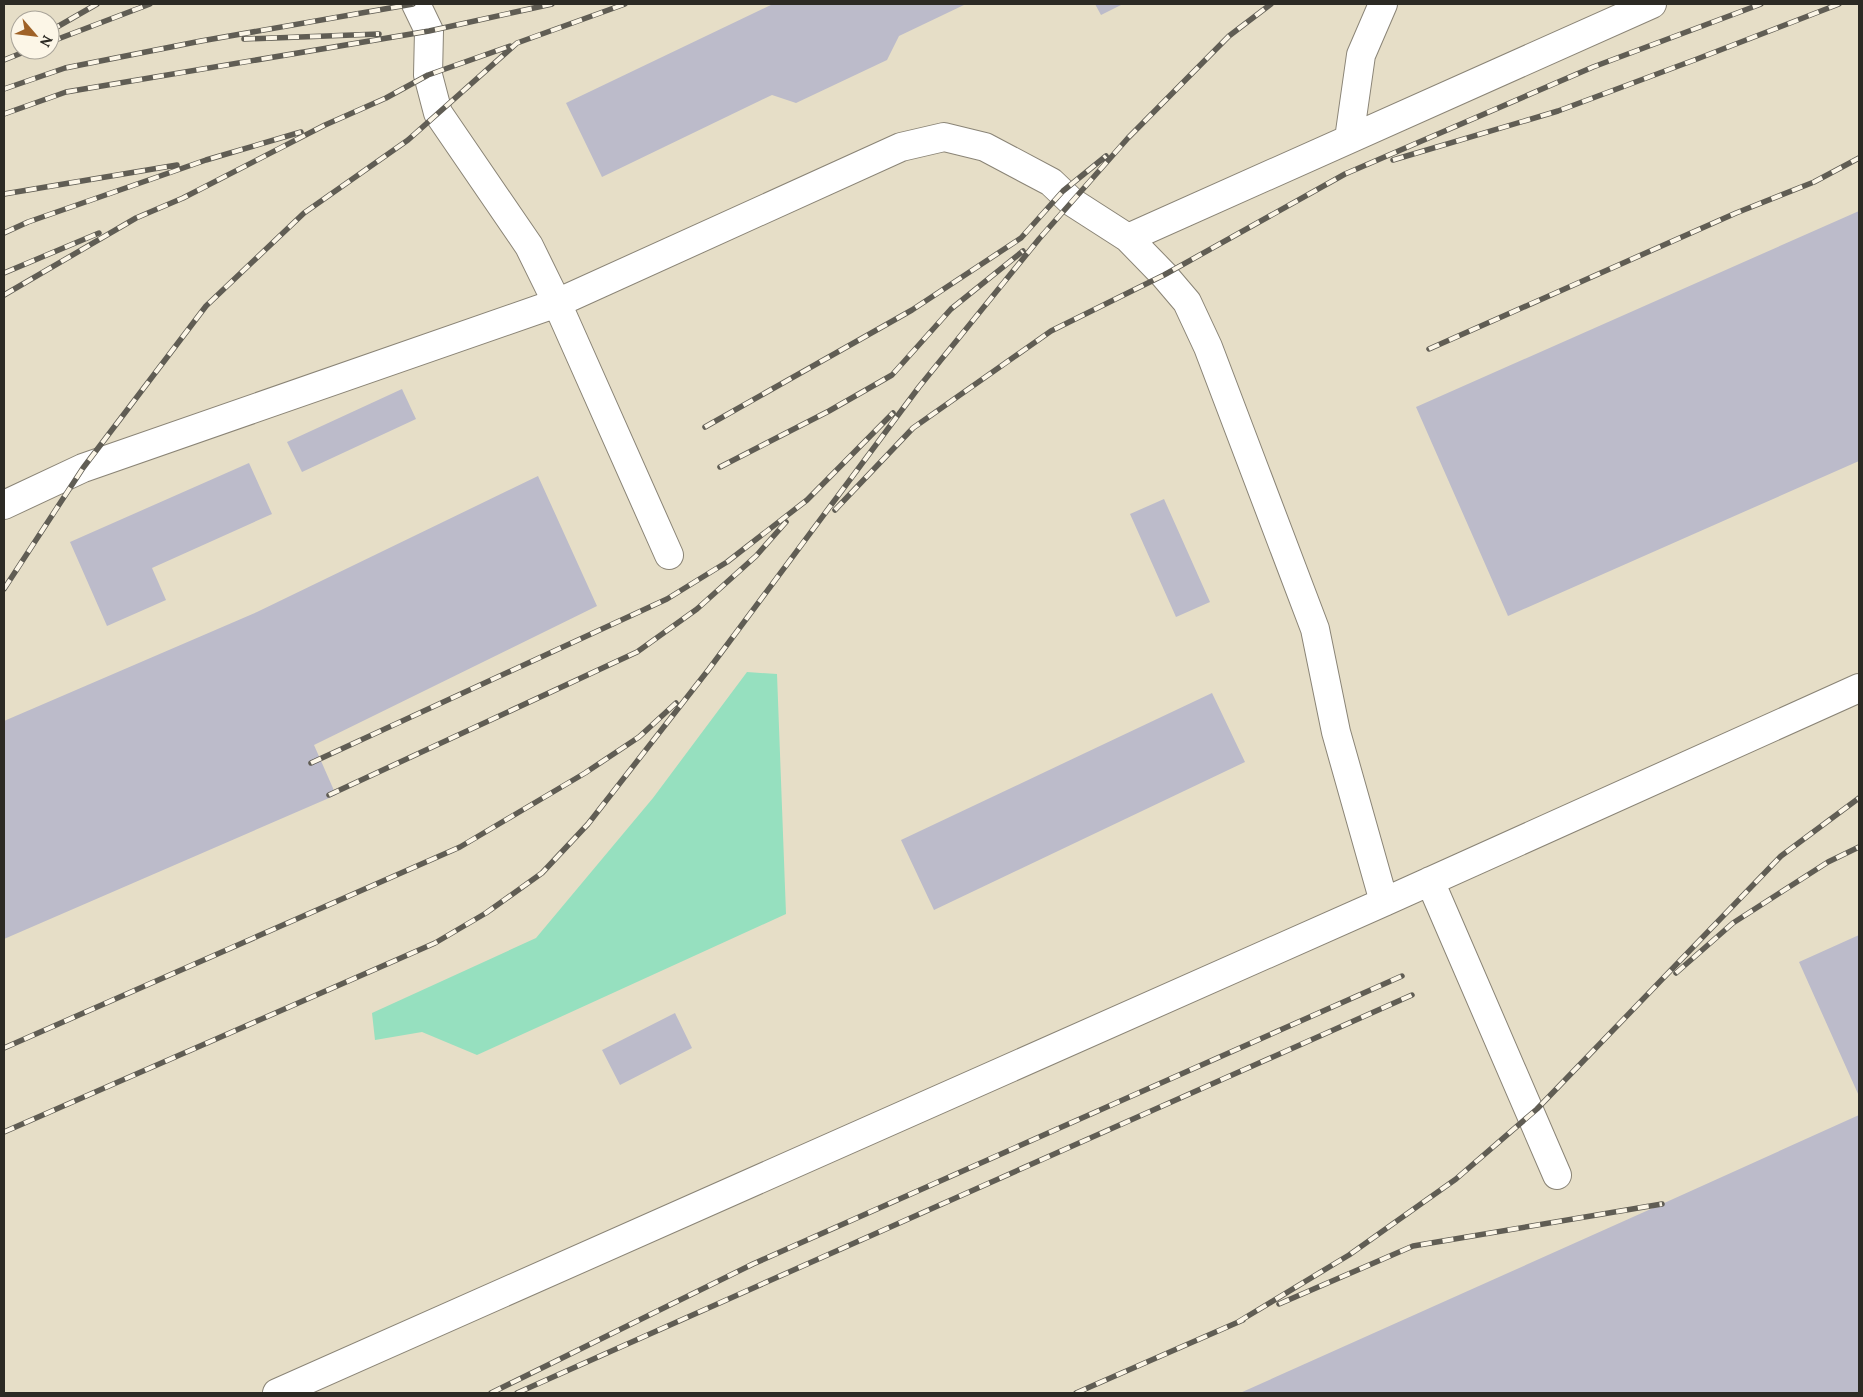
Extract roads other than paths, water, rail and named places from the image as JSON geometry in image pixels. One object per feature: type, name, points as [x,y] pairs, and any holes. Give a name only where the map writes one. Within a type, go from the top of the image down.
[{"type":"street","points":[[416,4],[429,31],[428,75],[438,113],[529,246],[557,303],[669,554]]},
{"type":"street","points":[[1349,139],[1361,55],[1383,4]]},
{"type":"street","points":[[1128,238],[1652,4]]},
{"type":"street","points":[[4,506],[83,468],[557,303],[901,147],[944,137],[985,147],[1051,182],[1072,202],[1128,238],[1187,302],[1208,347],[1316,629],[1336,732],[1384,902]]},
{"type":"street","points":[[277,1393],[1384,902],[1859,688]]},
{"type":"street","points":[[1430,881],[1557,1175]]},
{"type":"railway","points":[[60,25],[97,4]]},
{"type":"railway","points":[[60,38],[150,4]]},
{"type":"railway","points":[[4,89],[65,68],[201,41],[413,4]]},
{"type":"railway","points":[[4,114],[66,92],[429,31],[552,4]]},
{"type":"railway","points":[[4,589],[83,468],[206,306],[304,213],[408,140],[517,43],[625,4]]},
{"type":"railway","points":[[4,1132],[435,943],[486,913],[542,873],[588,824],[709,669],[919,387],[1039,239],[1128,138],[1229,36],[1271,4]]},
{"type":"railway","points":[[835,510],[913,428],[1051,331],[1164,275],[1345,174],[1593,67],[1761,4]]},
{"type":"railway","points":[[1393,160],[1558,111],[1839,4]]},
{"type":"railway","points":[[244,39],[379,34]]},
{"type":"railway","points":[[4,295],[136,218],[183,198],[325,125],[386,98],[428,75],[510,46]]},
{"type":"railway","points":[[4,60],[10,58]]},
{"type":"railway","points":[[4,233],[28,222],[206,160],[301,132]]},
{"type":"railway","points":[[705,427],[912,310],[1021,238],[1063,191],[1106,156]]},
{"type":"railway","points":[[1429,349],[1736,213],[1814,182],[1859,158]]},
{"type":"railway","points":[[4,194],[177,165]]},
{"type":"railway","points":[[4,273],[99,233]]},
{"type":"railway","points":[[720,467],[829,411],[892,375],[951,309],[1023,251]]},
{"type":"railway","points":[[311,763],[667,599],[727,562],[807,500],[893,413]]},
{"type":"railway","points":[[329,795],[637,652],[697,609],[756,556],[786,522]]},
{"type":"railway","points":[[4,1048],[460,847],[585,773],[639,737],[676,703]]},
{"type":"railway","points":[[1238,1322],[1349,1255],[1456,1179],[1537,1109],[1781,856],[1859,798]]},
{"type":"railway","points":[[1676,973],[1733,923],[1828,862],[1859,847]]},
{"type":"railway","points":[[491,1393],[753,1264],[1402,976]]},
{"type":"railway","points":[[517,1393],[1412,995]]},
{"type":"railway","points":[[1279,1304],[1413,1246],[1662,1204]]},
{"type":"railway","points":[[1076,1393],[1243,1320]]}]
